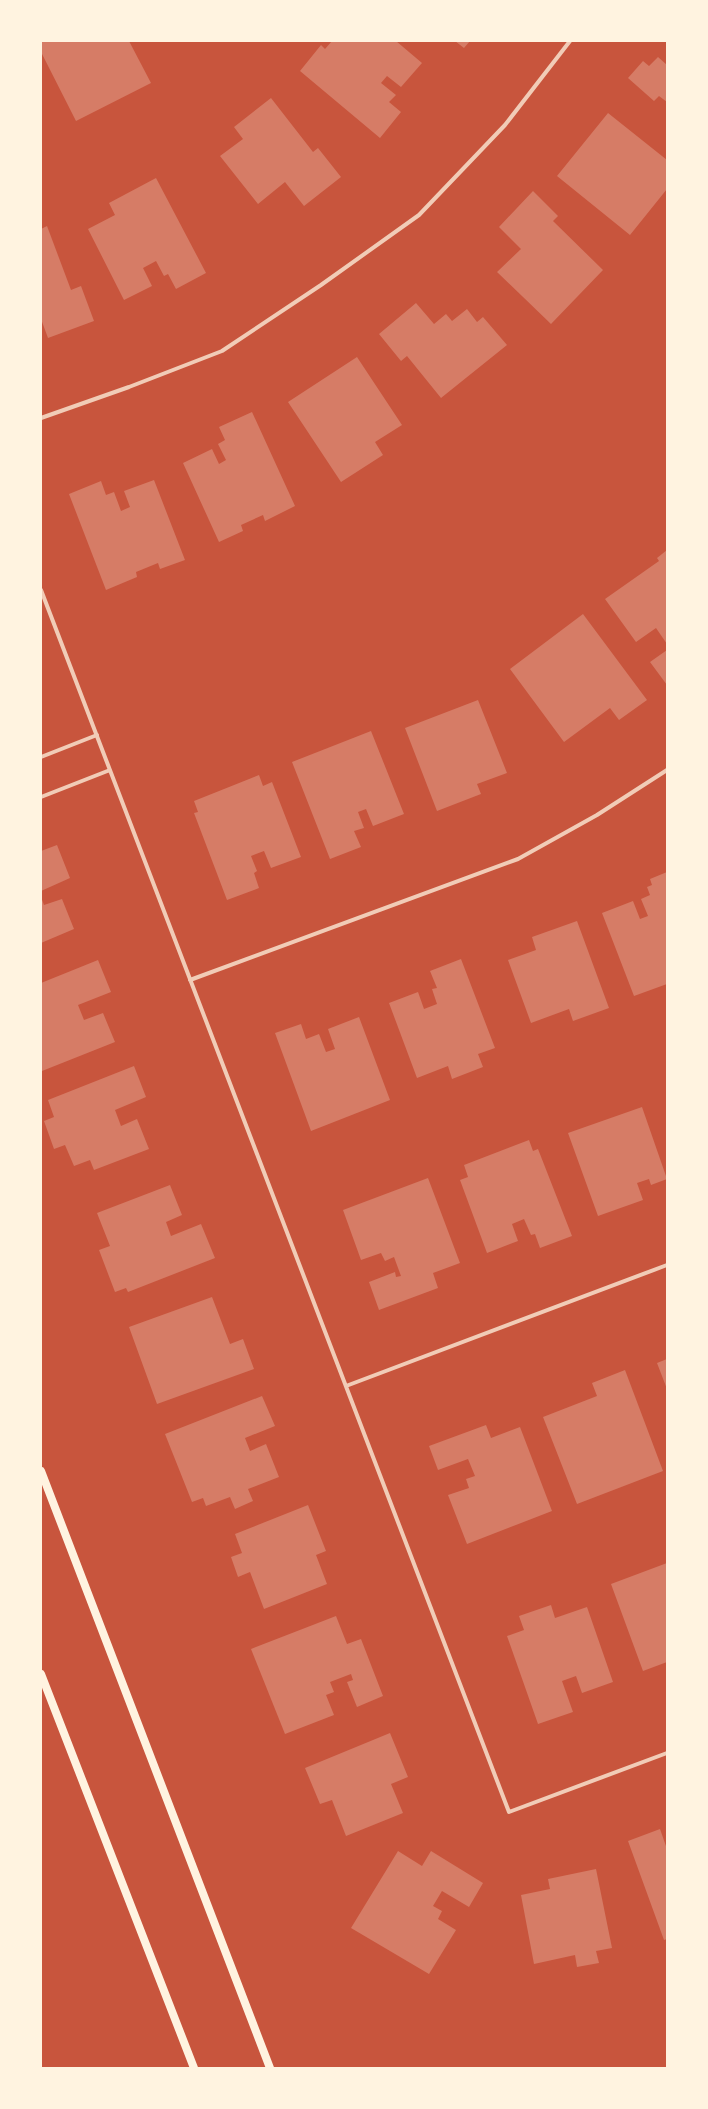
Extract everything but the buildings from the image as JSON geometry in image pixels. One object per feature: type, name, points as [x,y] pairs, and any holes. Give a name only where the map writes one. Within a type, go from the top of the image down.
[{"type":"main road","points":[[41,1471],[270,2068]]},
{"type":"main road","points":[[41,1674],[194,2068]]},
{"type":"street","points":[[41,418],[129,387],[222,351],[334,276],[419,215],[505,125],[570,41]]},
{"type":"street","points":[[41,590],[509,1812],[667,1753]]},
{"type":"street","points":[[41,758],[97,735]]},
{"type":"street","points":[[41,797],[110,770]]},
{"type":"street","points":[[190,980],[518,859],[596,816],[667,770]]},
{"type":"street","points":[[346,1386],[667,1265]]}]
